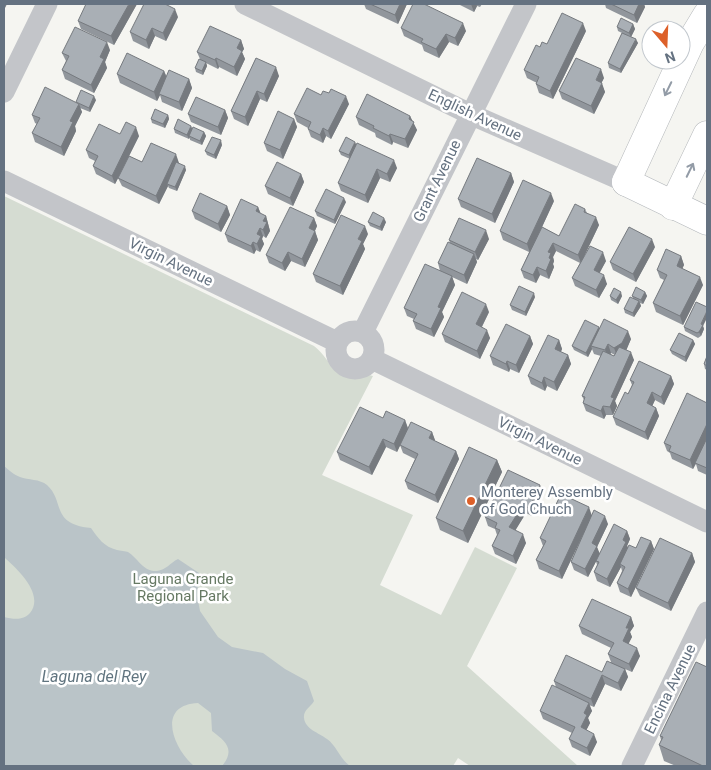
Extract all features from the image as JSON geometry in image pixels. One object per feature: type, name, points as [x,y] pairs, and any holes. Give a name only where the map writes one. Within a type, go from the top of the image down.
[{"type":"main road","points":[[626,182],[690,43],[707,15]]},
{"type":"main road","points":[[673,206],[707,135]]},
{"type":"main road","name":"English Avenue","points":[[626,182],[707,221]]},
{"type":"street","points":[[4,92],[47,4]]},
{"type":"street","name":"English Avenue","points":[[245,4],[470,114],[626,182]]},
{"type":"street","name":"Grant Avenue","points":[[363,332],[526,4]]},
{"type":"street","name":"Virgin Avenue","points":[[4,181],[337,342]]},
{"type":"street","points":[[363,332],[373,341],[375,353],[372,360],[363,368],[356,370],[344,366],[336,355],[337,342],[346,333],[363,332]]},
{"type":"street","name":"Virgin Avenue","points":[[372,360],[707,522]]},
{"type":"street","name":"Encina Avenue","points":[[632,766],[707,612]]},
{"type":"green space","name":"Laguna Grande Regional Park","points":[[4,196],[314,346],[340,372],[373,376],[322,475],[413,515],[380,585],[441,615],[475,547],[517,568],[467,666],[578,766],[470,766],[458,758],[453,766],[4,766]]},
{"type":"water","name":"Laguna del Rey","points":[[4,466],[18,476],[47,485],[56,498],[60,511],[69,522],[91,528],[105,544],[112,549],[128,552],[144,567],[157,571],[178,559],[199,573],[197,595],[200,611],[218,637],[232,647],[263,653],[285,669],[307,681],[314,701],[305,713],[305,722],[310,728],[330,742],[343,760],[350,766],[222,766],[228,755],[227,746],[212,731],[211,713],[198,703],[185,706],[177,711],[173,719],[172,728],[180,749],[194,766],[4,766],[4,617],[18,619],[27,616],[34,606],[34,598],[28,582],[4,557]]},
{"type":"building","points":[[86,4],[129,4],[111,36],[78,21]]},
{"type":"building","points":[[144,4],[165,4],[175,9],[163,33],[152,28],[146,40],[130,32]]},
{"type":"building","points":[[370,4],[400,4],[395,15]]},
{"type":"building","points":[[413,4],[424,4],[463,23],[455,38],[446,34],[436,49],[421,42],[423,39],[401,28]]},
{"type":"building","points":[[611,4],[639,4],[634,15]]},
{"type":"building","points":[[562,13],[583,23],[550,91],[536,84],[539,77],[524,70],[536,45],[540,47],[542,42],[547,44]]},
{"type":"building","points":[[621,18],[633,24],[629,33],[617,27]]},
{"type":"building","points":[[210,26],[241,40],[237,48],[242,51],[234,67],[216,58],[215,60],[197,52]]},
{"type":"building","points":[[75,27],[107,42],[100,57],[104,59],[91,85],[62,70],[69,56],[62,53]]},
{"type":"building","points":[[622,33],[636,39],[620,69],[608,63]]},
{"type":"building","points":[[127,53],[164,71],[154,92],[117,74]]},
{"type":"building","points":[[256,58],[276,67],[264,94],[257,91],[245,117],[231,111]]},
{"type":"building","points":[[576,58],[601,69],[596,80],[602,83],[591,106],[559,91]]},
{"type":"building","points":[[199,59],[206,62],[202,71],[195,68]]},
{"type":"building","points":[[169,70],[189,79],[179,102],[159,94]]},
{"type":"building","points":[[45,87],[79,104],[70,121],[73,122],[61,147],[32,133],[40,118],[32,115]]},
{"type":"building","points":[[307,88],[321,95],[323,91],[329,93],[331,89],[346,96],[328,131],[323,128],[320,135],[308,129],[311,122],[294,114]]},
{"type":"building","points":[[81,90],[94,96],[89,108],[76,102]]},
{"type":"building","points":[[367,94],[410,116],[409,119],[414,122],[405,139],[390,134],[389,136],[356,117]]},
{"type":"building","points":[[196,97],[225,110],[218,127],[188,114]]},
{"type":"building","points":[[155,109],[168,115],[163,124],[151,119]]},
{"type":"building","points":[[278,111],[294,119],[280,150],[264,143]]},
{"type":"building","points":[[178,119],[191,126],[187,135],[174,129]]},
{"type":"building","points":[[126,122],[136,127],[112,176],[93,166],[98,156],[86,150],[99,124],[120,134]]},
{"type":"building","points":[[193,127],[204,132],[200,141],[189,136]]},
{"type":"building","points":[[212,137],[221,140],[214,155],[205,151]]},
{"type":"building","points":[[346,137],[355,142],[349,155],[339,151]]},
{"type":"building","points":[[151,143],[176,154],[156,196],[118,178],[129,156],[142,162]]},
{"type":"building","points":[[357,143],[394,160],[387,174],[377,169],[365,195],[338,183]]},
{"type":"building","points":[[477,158],[511,173],[492,214],[458,199]]},
{"type":"building","points":[[176,162],[185,166],[175,187],[167,184]]},
{"type":"building","points":[[277,162],[301,174],[290,198],[265,186]]},
{"type":"building","points":[[523,180],[551,193],[527,244],[500,231]]},
{"type":"building","points":[[326,189],[344,198],[334,220],[315,211]]},
{"type":"building","points":[[200,193],[227,206],[218,224],[192,211]]},
{"type":"building","points":[[241,199],[258,207],[256,211],[266,216],[263,221],[267,222],[263,230],[260,228],[257,234],[261,236],[257,244],[253,242],[251,246],[225,234]]},
{"type":"building","points":[[575,204],[585,209],[584,212],[596,217],[578,255],[553,243],[548,252],[551,253],[549,258],[551,259],[546,271],[537,267],[533,275],[521,270],[542,227],[559,236]]},
{"type":"building","points":[[290,207],[314,218],[309,228],[315,231],[302,259],[288,252],[282,263],[266,255]]},
{"type":"building","points":[[373,212],[384,218],[380,227],[368,222]]},
{"type":"building","points":[[341,215],[365,226],[358,239],[362,241],[340,286],[313,274]]},
{"type":"building","points":[[459,218],[486,230],[475,252],[449,240]]},
{"type":"building","points":[[629,227],[652,239],[633,274],[610,262]]},
{"type":"building","points":[[448,242],[474,254],[464,275],[438,263]]},
{"type":"building","points":[[590,246],[603,252],[594,270],[604,275],[596,290],[572,278]]},
{"type":"building","points":[[666,249],[681,256],[677,266],[700,277],[680,316],[653,303],[667,275],[657,270]]},
{"type":"building","points":[[425,264],[452,276],[438,307],[441,308],[431,329],[413,321],[417,314],[404,308]]},
{"type":"building","points":[[519,286],[534,293],[525,312],[510,305]]},
{"type":"building","points":[[636,287],[645,292],[641,300],[632,296]]},
{"type":"building","points":[[614,288],[621,292],[616,300],[610,296]]},
{"type":"building","points":[[462,292],[486,304],[476,324],[487,330],[477,351],[442,334]]},
{"type":"building","points":[[630,297],[639,301],[633,313],[624,309]]},
{"type":"building","points":[[696,302],[707,307],[701,324],[703,325],[697,333],[684,327]]},
{"type":"building","points":[[604,319],[628,331],[622,343],[614,348],[608,344],[605,350],[591,346]]},
{"type":"building","points":[[585,320],[599,327],[586,353],[572,346]]},
{"type":"building","points":[[506,324],[530,336],[516,365],[507,361],[506,364],[490,356]]},
{"type":"building","points":[[679,333],[693,340],[685,357],[670,350]]},
{"type":"building","points":[[548,335],[559,340],[555,349],[568,355],[554,382],[544,377],[542,383],[528,376]]},
{"type":"building","points":[[619,347],[631,352],[611,397],[614,398],[610,407],[603,406],[601,411],[583,403],[585,397],[582,396],[603,351],[614,356]]},
{"type":"building","points":[[639,361],[671,376],[661,397],[652,392],[647,403],[656,408],[645,432],[613,417],[625,392],[628,394],[634,382],[630,380]]},
{"type":"building","points":[[687,393],[707,403],[707,424],[690,460],[669,451],[671,446],[664,443]]},
{"type":"building","points":[[360,407],[383,418],[386,411],[405,420],[394,444],[383,439],[369,467],[337,452]]},
{"type":"building","points":[[411,422],[432,432],[429,438],[456,451],[435,495],[405,481],[418,454],[400,445]]},
{"type":"building","points":[[707,438],[707,468],[695,463]]},
{"type":"building","name":"Monterey Assembly of God Chuch","points":[[469,447],[497,460],[463,531],[436,518]]},
{"type":"building","points":[[508,470],[540,485],[529,508],[523,505],[509,527],[523,534],[513,556],[492,546],[500,530],[495,528],[497,523],[485,517]]},
{"type":"building","points":[[561,494],[589,507],[559,571],[536,560],[546,541],[540,538]]},
{"type":"building","points":[[594,510],[605,516],[592,543],[597,546],[585,569],[571,562]]},
{"type":"building","points":[[614,524],[627,531],[623,540],[626,542],[607,579],[594,572],[599,562],[596,561]]},
{"type":"building","points":[[641,537],[651,541],[628,589],[617,583],[625,567],[620,564],[629,545],[636,548]]},
{"type":"building","points":[[660,538],[692,553],[668,603],[636,588]]},
{"type":"building","points":[[592,599],[631,617],[626,628],[629,628],[623,641],[637,648],[629,664],[608,654],[614,643],[579,626]]},
{"type":"building","points":[[566,655],[602,672],[607,661],[625,669],[618,683],[602,675],[591,699],[554,681]]},
{"type":"building","points":[[696,662],[707,667],[707,766],[703,766],[659,745],[663,737],[660,736]]},
{"type":"building","points":[[552,685],[589,703],[584,713],[587,715],[581,727],[594,734],[587,748],[569,739],[575,727],[540,711]]},
{"type":"place","name":"Monterey Assembly of God Chuch","points":[[471,501]]}]
